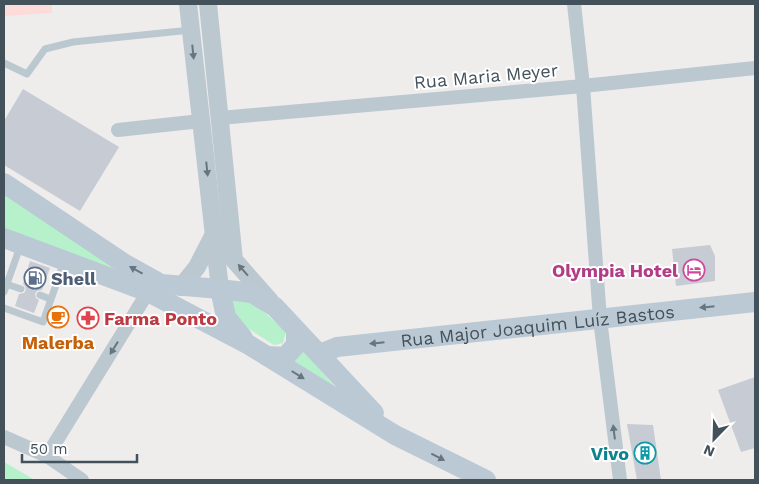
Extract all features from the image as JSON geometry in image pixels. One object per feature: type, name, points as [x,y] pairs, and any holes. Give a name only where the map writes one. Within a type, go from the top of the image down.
[{"type":"main road","points":[[4,183],[125,264],[161,284],[252,294],[275,307],[320,354],[346,385],[395,435]]},
{"type":"main road","points":[[12,241],[148,292],[249,345],[395,435],[477,478]]},
{"type":"main road","points":[[220,289],[226,317],[249,345]]},
{"type":"main road","name":"Rua Major Joaquim Luíz Bastos","points":[[320,354],[337,347],[755,302]]},
{"type":"main road","points":[[266,356],[284,357],[296,345],[296,331]]},
{"type":"street","points":[[188,4],[220,289]]},
{"type":"street","points":[[208,4],[234,260],[275,307]]},
{"type":"street","points":[[574,4],[583,86],[600,319],[620,480]]},
{"type":"street","name":"Rua Maria Meyer","points":[[220,118],[583,86],[755,68]]},
{"type":"street","points":[[118,130],[201,121]]},
{"type":"street","points":[[181,287],[198,267],[214,234]]},
{"type":"street","points":[[47,456],[148,292]]},
{"type":"street","points":[[4,437],[47,456],[82,480]]},
{"type":"lane","points":[[4,63],[27,74],[45,49],[73,42],[191,30]]},
{"type":"lane","points":[[4,292],[12,241]]},
{"type":"lane","points":[[4,308],[42,322],[65,260]]},
{"type":"lane","points":[[6,284],[21,289]]},
{"type":"lane","points":[[40,295],[50,299]]},
{"type":"shaded area","points":[[4,4],[52,4],[52,13],[4,16]]},
{"type":"green space","points":[[4,193],[134,279],[4,231]]},
{"type":"green space","points":[[228,300],[251,300],[286,332],[283,343],[274,345],[235,320]]},
{"type":"green space","points":[[303,350],[343,396],[290,363]]},
{"type":"green space","points":[[4,462],[35,480],[4,480]]},
{"type":"building","points":[[23,89],[119,147],[80,211],[4,165],[4,121]]},
{"type":"building","name":"Olympia Hotel","points":[[710,245],[715,256],[715,281],[676,286],[672,249]]},
{"type":"building","name":"Shell","points":[[30,261],[50,268],[42,290],[37,291],[35,294],[39,300],[34,313],[15,306],[19,294],[24,293],[26,290],[23,284]]},
{"type":"building","points":[[755,377],[755,448],[741,452],[718,390]]},
{"type":"building","name":"Vivo","points":[[627,424],[653,425],[661,480],[637,480]]},
{"type":"place","name":"Olympia Hotel","points":[[694,270]]},
{"type":"place","name":"Shell","points":[[35,278]]},
{"type":"place","name":"Malerba","points":[[58,317]]},
{"type":"place","name":"Farma Ponto","points":[[88,318]]},
{"type":"place","name":"Vivo","points":[[645,453]]}]
